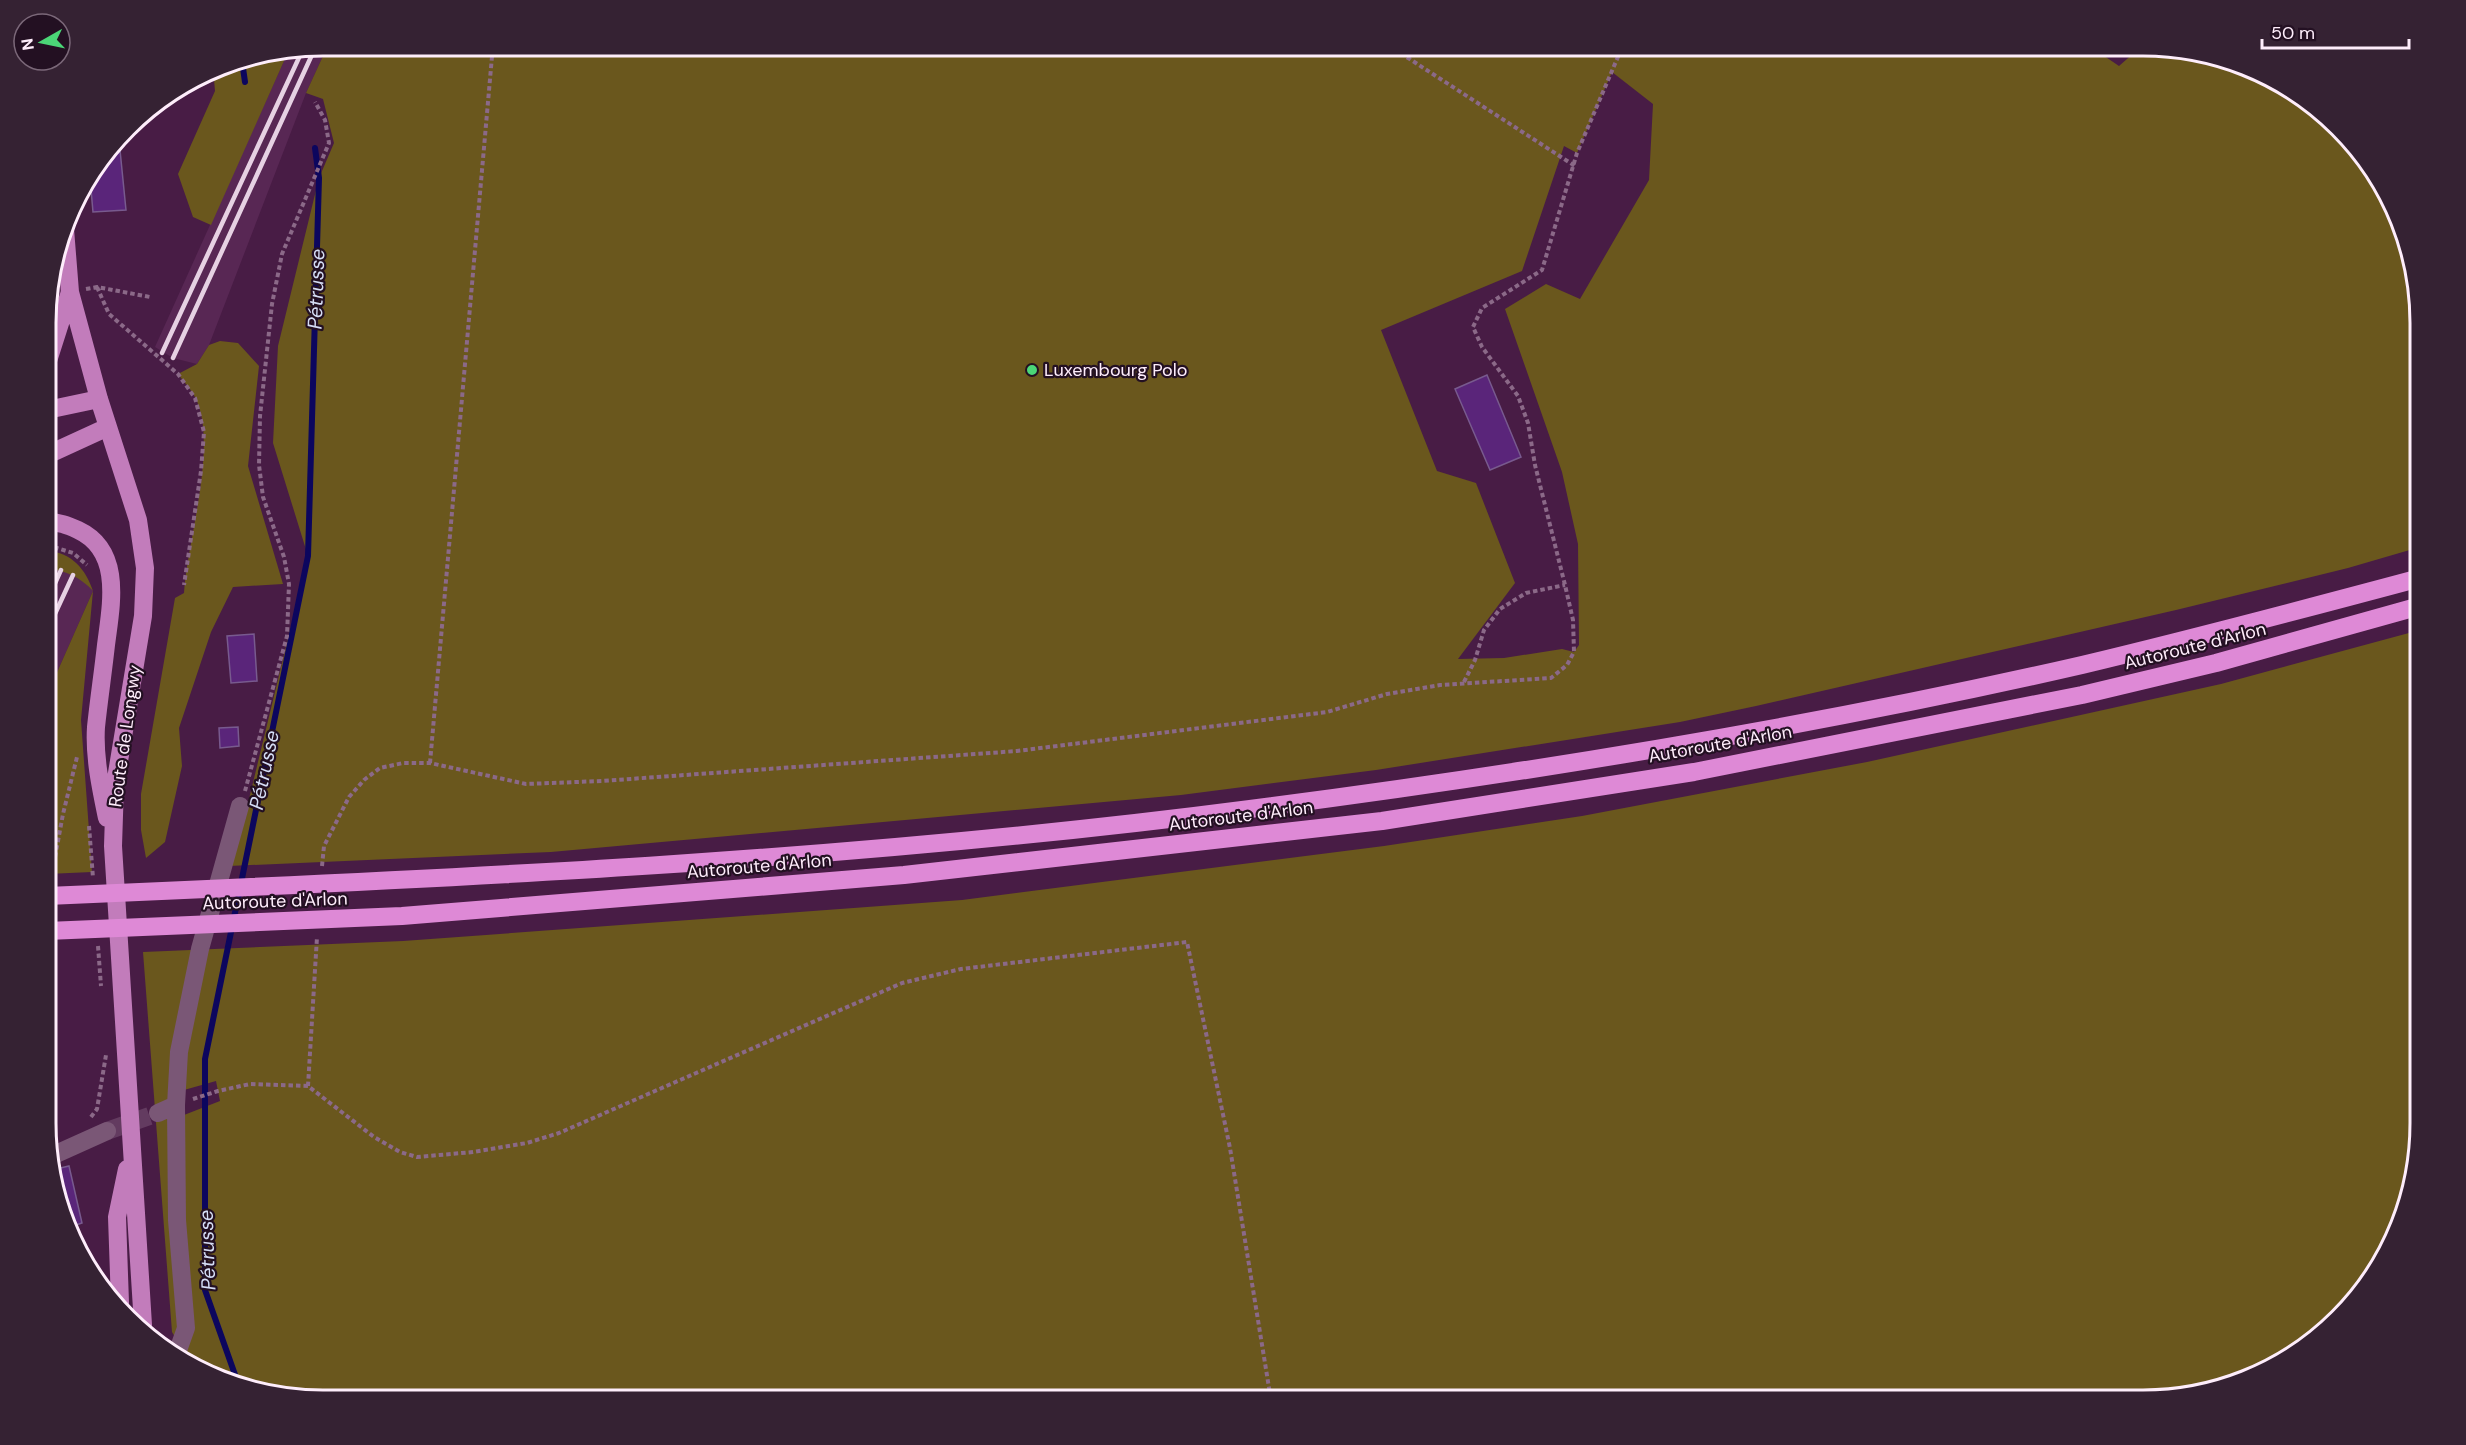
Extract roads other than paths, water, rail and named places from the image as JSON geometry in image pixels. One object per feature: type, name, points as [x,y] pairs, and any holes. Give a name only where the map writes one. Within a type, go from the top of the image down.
[{"type":"highway","name":"Autoroute d'Arlon","points":[[56,889],[401,881],[603,870],[904,847],[1245,810],[1523,770],[1850,714],[2043,673],[2210,634],[2410,581]]},
{"type":"highway","name":"Autoroute d'Arlon","points":[[56,931],[402,916],[904,875],[1382,821],[1694,772],[2082,695],[2216,663],[2410,609]]},
{"type":"main road","name":"Route de Longwy","points":[[67,248],[70,291],[99,399],[138,520],[145,568],[143,616],[115,785],[113,846],[143,1320]]},
{"type":"main road","points":[[56,335],[70,291]]},
{"type":"main road","points":[[56,408],[99,399]]},
{"type":"main road","points":[[56,451],[108,427]]},
{"type":"main road","points":[[56,522],[83,533],[98,544],[108,565],[113,591],[96,730],[100,785],[113,846]]},
{"type":"main road","points":[[120,1296],[117,1217],[132,1146]]},
{"type":"street","points":[[179,1348],[186,1328],[177,1220],[179,1052],[200,949],[240,806]]},
{"type":"street","points":[[158,1113],[180,1103]]},
{"type":"street","points":[[57,1153],[107,1131]]},
{"type":"waterway","name":"Pétrusse","points":[[243,68],[245,82]]},
{"type":"waterway","name":"Pétrusse","points":[[235,1374],[205,1290],[205,1059],[308,556],[319,178],[315,148]]},
{"type":"tunnel","points":[[107,1131],[158,1113]]},
{"type":"railway","points":[[173,358],[311,56]]},
{"type":"railway","points":[[162,353],[299,57]]},
{"type":"railway","points":[[56,581],[61,570]]},
{"type":"railway","points":[[56,612],[73,575]]},
{"type":"place","name":"Luxembourg Polo","points":[[1032,370]]}]
